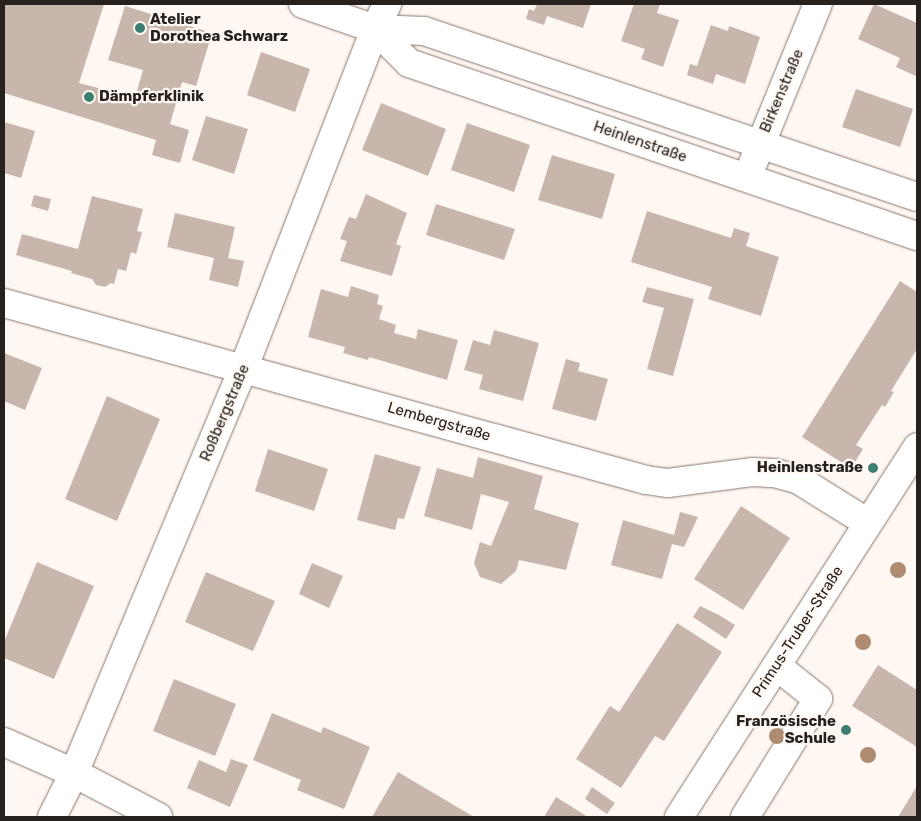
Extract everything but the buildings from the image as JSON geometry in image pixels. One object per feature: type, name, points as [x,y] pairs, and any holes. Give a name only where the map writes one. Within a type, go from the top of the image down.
[{"type":"street","name":"Heinlenstraße","points":[[303,4],[375,29],[424,31],[917,197]]},
{"type":"street","name":"Roßbergstraße","points":[[52,817],[74,773],[244,367],[375,29],[387,4]]},
{"type":"street","name":"Birkenstraße","points":[[748,179],[759,145],[818,4]]},
{"type":"street","name":"Heinlenstraße","points":[[375,29],[410,63],[917,236]]},
{"type":"street","name":"Lembergstraße","points":[[4,302],[646,480],[668,483],[754,472],[775,473],[799,480],[868,523]]},
{"type":"street","name":"Primus-Truber-Straße","points":[[679,817],[917,447]]},
{"type":"street","points":[[745,817],[818,699],[777,666]]},
{"type":"street","points":[[4,742],[74,773],[158,817]]},
{"type":"place","name":"Atelier Dorothea Schwarz","points":[[140,28]]},
{"type":"place","name":"Dämpferklinik","points":[[89,97]]},
{"type":"place","name":"Heinlenstraße","points":[[873,468]]},
{"type":"place","name":"Französische Schule","points":[[846,730]]}]
